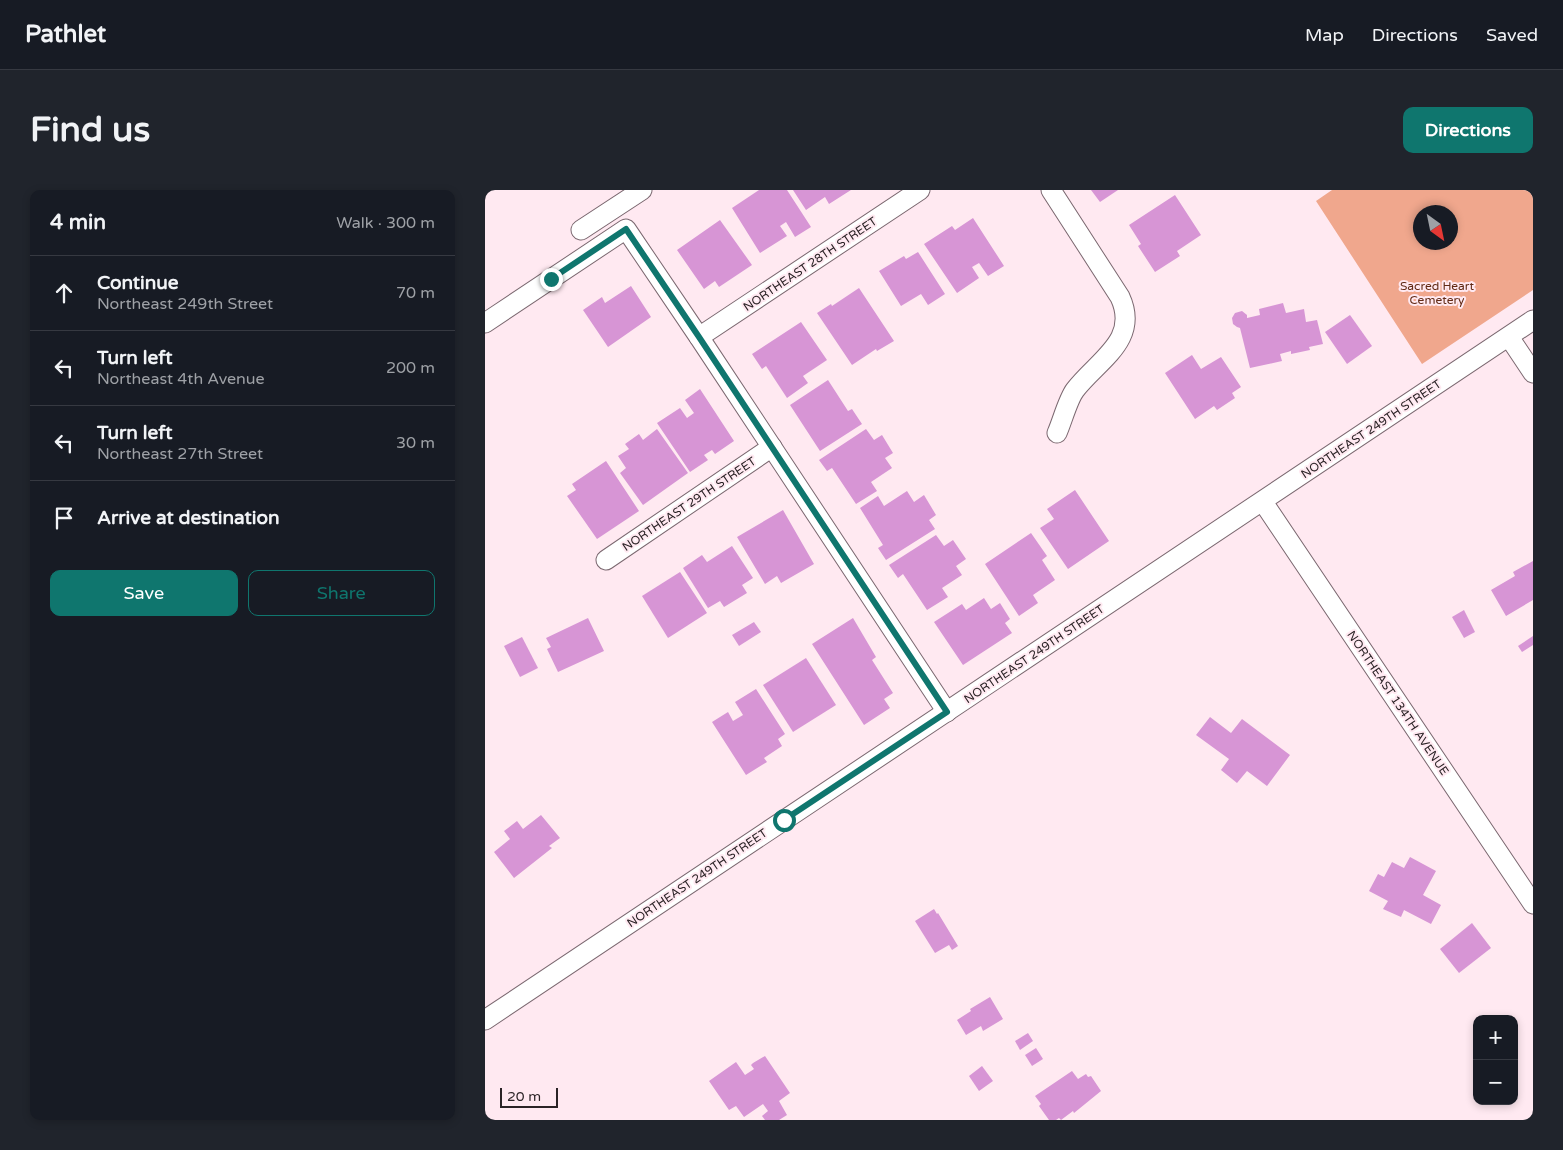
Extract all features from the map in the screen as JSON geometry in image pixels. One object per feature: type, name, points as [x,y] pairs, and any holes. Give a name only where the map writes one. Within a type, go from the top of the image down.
[{"type":"street","points":[[581,230],[643,190]]},
{"type":"street","name":"NORTHEAST 28TH STREET","points":[[699,337],[921,190]]},
{"type":"street","points":[[1051,190],[1120,297],[1125,314],[1125,324],[1119,342],[1074,392],[1057,433]]},
{"type":"street","points":[[485,323],[626,229],[947,712]]},
{"type":"street","name":"NORTHEAST 249TH STREET","points":[[485,1020],[1533,320]]},
{"type":"street","points":[[1509,336],[1533,373]]},
{"type":"street","name":"NORTHEAST 29TH STREET","points":[[606,560],[772,447]]},
{"type":"street","name":"NORTHEAST 134TH AVENUE","points":[[1263,502],[1533,904]]},
{"type":"green space","name":"Sacred Heart Cemetery","points":[[1332,190],[1533,190],[1533,290],[1422,364],[1316,201]]},
{"type":"building","points":[[759,190],[787,190],[811,227],[795,237],[786,222],[780,226],[787,236],[760,253],[732,208]]},
{"type":"building","points":[[793,190],[851,190],[829,204],[825,197],[806,210]]},
{"type":"building","points":[[1091,190],[1118,190],[1100,202]]},
{"type":"building","points":[[1175,195],[1201,235],[1177,251],[1180,256],[1155,272],[1138,246],[1141,244],[1129,225]]},
{"type":"building","points":[[973,218],[1004,266],[988,276],[979,263],[972,267],[979,278],[957,293],[924,244],[952,226],[955,230]]},
{"type":"building","points":[[720,220],[752,265],[719,287],[715,281],[704,289],[677,250]]},
{"type":"building","points":[[918,252],[945,294],[928,305],[921,294],[901,306],[879,271],[904,256],[906,259]]},
{"type":"building","points":[[631,286],[651,317],[608,347],[583,310],[602,297],[605,303]]},
{"type":"building","points":[[859,288],[894,341],[877,351],[876,349],[852,365],[817,313],[831,304],[832,306]]},
{"type":"building","points":[[1283,303],[1286,313],[1304,309],[1306,322],[1317,320],[1323,344],[1309,347],[1310,350],[1291,354],[1291,351],[1280,354],[1282,361],[1250,368],[1240,328],[1233,324],[1232,318],[1235,313],[1242,311],[1247,315],[1247,318],[1260,315],[1259,309]]},
{"type":"building","points":[[1350,315],[1372,346],[1347,364],[1325,332]]},
{"type":"building","points":[[801,322],[827,360],[803,376],[808,383],[787,398],[766,366],[762,369],[752,354]]},
{"type":"building","points":[[1192,355],[1201,369],[1221,357],[1241,387],[1232,393],[1235,398],[1217,410],[1214,406],[1195,419],[1165,373]]},
{"type":"building","points":[[828,380],[848,411],[852,409],[862,424],[820,451],[790,405]]},
{"type":"building","points":[[700,389],[734,441],[715,454],[712,450],[704,455],[708,460],[690,472],[657,423],[680,408],[687,418],[694,413],[685,400]]},
{"type":"building","points":[[657,429],[688,473],[643,505],[620,473],[626,468],[618,456],[629,449],[625,444],[639,434],[643,440]]},
{"type":"building","points":[[866,429],[874,440],[882,435],[893,453],[885,458],[892,468],[871,482],[877,491],[856,504],[832,468],[827,471],[819,460]]},
{"type":"building","points":[[606,461],[639,511],[597,539],[567,496],[576,490],[572,484]]},
{"type":"building","points":[[1075,490],[1109,541],[1068,569],[1040,528],[1054,519],[1047,509]]},
{"type":"building","points":[[907,491],[914,502],[924,495],[936,515],[929,520],[935,529],[886,560],[878,548],[883,545],[860,508],[878,496],[884,506]]},
{"type":"building","points":[[783,510],[814,564],[781,583],[777,576],[765,584],[737,537]]},
{"type":"building","points":[[1031,533],[1047,556],[1042,560],[1055,580],[1033,595],[1038,603],[1019,616],[985,564]]},
{"type":"building","points":[[936,535],[944,546],[953,540],[966,559],[956,566],[962,575],[942,588],[948,597],[927,610],[903,574],[898,578],[889,565]]},
{"type":"building","points":[[732,546],[753,578],[742,585],[747,593],[724,607],[720,601],[708,608],[683,568],[702,555],[707,562]]},
{"type":"building","points":[[1533,561],[1533,600],[1506,616],[1491,590],[1515,576],[1513,572]]},
{"type":"building","points":[[680,572],[707,613],[668,638],[642,596]]},
{"type":"building","points":[[984,598],[991,609],[1000,603],[1010,619],[1005,623],[1012,633],[963,665],[934,622],[962,604],[966,610]]},
{"type":"building","points":[[1464,610],[1475,632],[1464,638],[1452,617]]},
{"type":"building","points":[[588,618],[604,651],[558,672],[547,649],[551,647],[546,638]]},
{"type":"building","points":[[853,618],[876,657],[872,660],[893,693],[884,699],[890,708],[864,725],[812,644]]},
{"type":"building","points":[[754,622],[761,632],[739,646],[732,635]]},
{"type":"building","points":[[1533,636],[1533,645],[1522,652],[1518,646]]},
{"type":"building","points":[[522,637],[538,668],[520,677],[504,646]]},
{"type":"building","points":[[806,658],[836,705],[793,732],[763,685]]},
{"type":"building","points":[[756,689],[785,734],[778,739],[782,746],[764,758],[767,762],[746,775],[712,722],[728,712],[733,721],[743,715],[735,702]]},
{"type":"building","points":[[1210,717],[1231,733],[1242,719],[1290,755],[1267,786],[1247,771],[1237,783],[1221,770],[1229,759],[1196,735]]},
{"type":"building","points":[[541,815],[560,838],[549,846],[552,848],[514,878],[494,852],[510,839],[504,831],[517,821],[523,829]]},
{"type":"building","points":[[1410,857],[1436,871],[1423,895],[1441,905],[1431,924],[1404,910],[1401,917],[1383,909],[1388,901],[1369,891],[1378,874],[1384,877],[1392,862],[1404,868]]},
{"type":"building","points":[[934,909],[958,946],[952,950],[949,945],[935,953],[915,921]]},
{"type":"building","points":[[1472,923],[1491,948],[1459,973],[1440,949]]},
{"type":"building","points":[[990,997],[1003,1019],[983,1031],[981,1026],[966,1035],[957,1020],[971,1011],[970,1009]]},
{"type":"building","points":[[1028,1033],[1033,1041],[1020,1050],[1015,1041]]},
{"type":"building","points":[[1036,1048],[1043,1059],[1032,1066],[1025,1055]]},
{"type":"building","points":[[765,1056],[790,1093],[779,1101],[787,1115],[779,1120],[765,1120],[762,1116],[768,1111],[763,1104],[744,1117],[736,1106],[729,1110],[709,1081],[736,1062],[745,1075],[754,1069],[751,1065],[753,1063]]},
{"type":"building","points":[[982,1066],[993,1081],[979,1091],[969,1076]]},
{"type":"building","points":[[1072,1071],[1078,1079],[1086,1074],[1088,1077],[1091,1076],[1101,1091],[1074,1113],[1073,1111],[1061,1120],[1059,1118],[1049,1120],[1039,1106],[1041,1104],[1035,1096]]},
{"type":"route","points":[[551,279],[626,229],[947,712],[784,820]]}]
